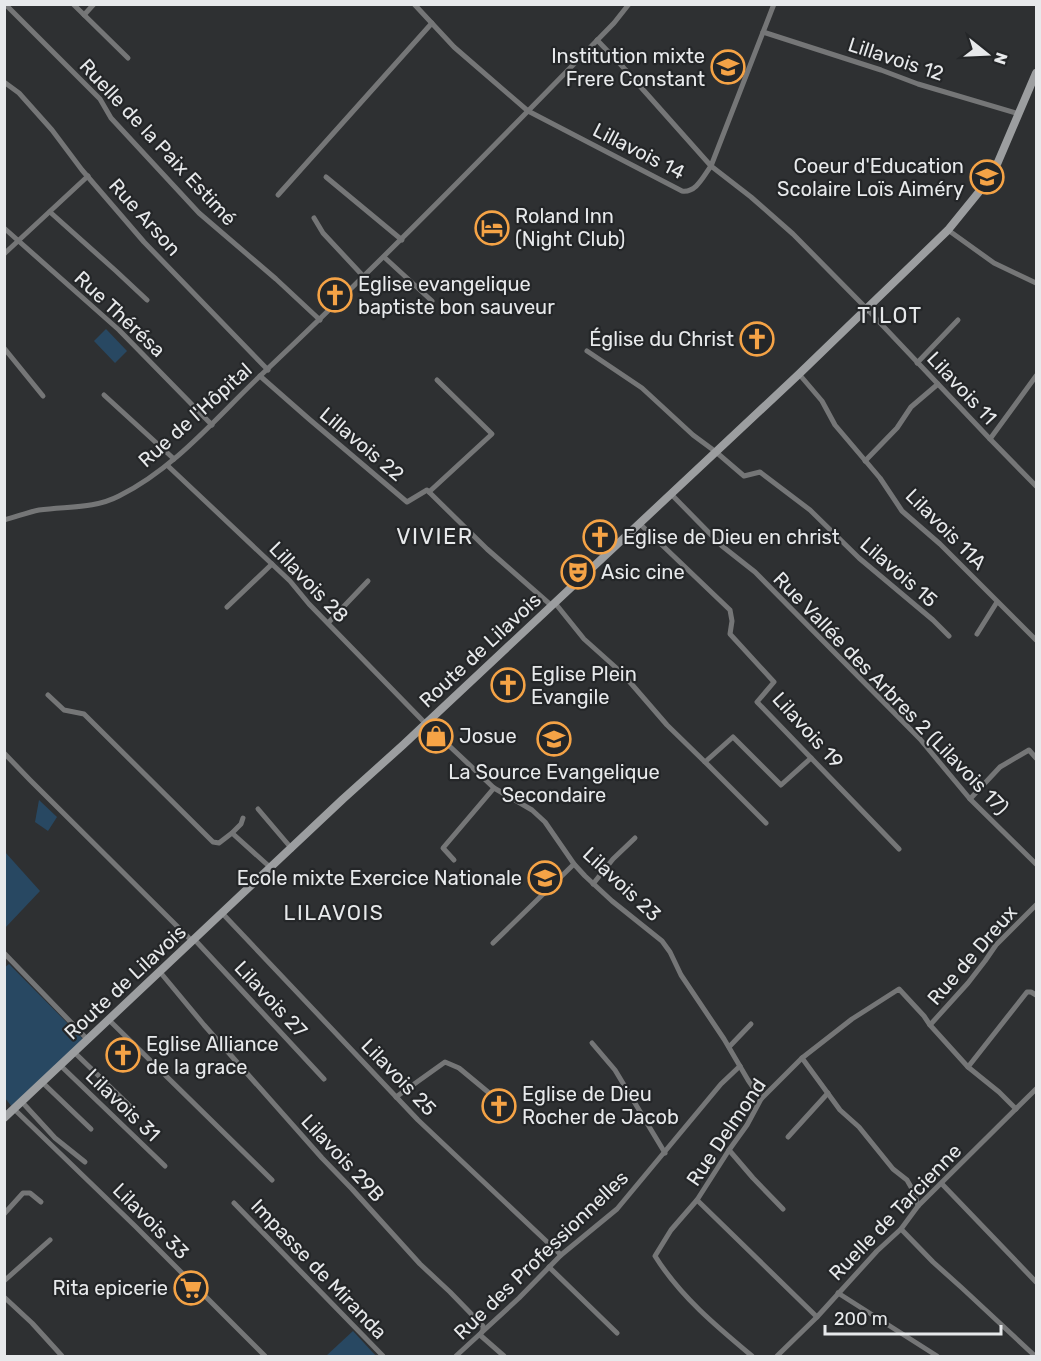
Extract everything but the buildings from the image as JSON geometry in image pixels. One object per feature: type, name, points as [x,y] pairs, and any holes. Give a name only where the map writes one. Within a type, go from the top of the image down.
[{"type":"main road","name":"Route de Lilavois","points":[[4,1118],[799,374],[948,230],[987,182],[1036,73]]},
{"type":"street","name":"Ruelle de la Paix Estimé","points":[[5,4],[100,99],[111,118],[200,213],[320,320]]},
{"type":"street","points":[[73,4],[129,58]]},
{"type":"street","points":[[84,15],[94,4]]},
{"type":"street","name":"Lillavois 14","points":[[414,4],[454,46],[528,111],[682,191],[688,192],[694,189],[711,166],[777,219],[867,309]]},
{"type":"street","name":"Rue de l'Hôpital","points":[[4,520],[37,510],[100,504],[136,487],[168,466],[402,240],[614,23],[629,4]]},
{"type":"street","points":[[597,40],[711,166],[774,4]]},
{"type":"street","points":[[278,195],[432,23]]},
{"type":"street","name":"Lillavois 12","points":[[763,32],[918,84],[1019,114]]},
{"type":"street","name":"Rue Arson","points":[[4,82],[19,93],[38,114],[144,242],[267,370]]},
{"type":"street","points":[[4,254],[88,176]]},
{"type":"street","points":[[326,177],[402,240]]},
{"type":"street","points":[[50,212],[147,300]]},
{"type":"street","points":[[314,218],[323,233],[364,277]]},
{"type":"street","name":"Rue Thérésa","points":[[4,228],[119,330],[212,424]]},
{"type":"street","points":[[948,230],[994,263],[1036,283]]},
{"type":"street","points":[[384,257],[432,301]]},
{"type":"street","name":"Lilavois 11","points":[[867,309],[1036,486]]},
{"type":"street","points":[[917,363],[958,320]]},
{"type":"street","points":[[4,348],[43,396]]},
{"type":"street","points":[[586,351],[642,388],[693,435],[716,452]]},
{"type":"street","name":"Lilavois 11A","points":[[799,374],[822,401],[835,425],[880,478],[902,511],[940,544],[1036,640]]},
{"type":"street","name":"Lillavois 22","points":[[260,376],[407,502],[427,490],[429,492]]},
{"type":"street","points":[[990,439],[1036,376]]},
{"type":"street","points":[[437,380],[492,435],[429,492],[487,549],[553,604],[584,639],[622,673],[667,725],[766,823]]},
{"type":"street","points":[[865,461],[897,428],[911,407],[938,384]]},
{"type":"street","points":[[104,395],[174,459]]},
{"type":"street","name":"Lilavois 15","points":[[716,452],[744,476],[760,472],[810,510],[859,558],[949,636]]},
{"type":"street","name":"Lillavois 28","points":[[168,466],[290,581],[309,604],[425,723]]},
{"type":"street","name":"Rue Vallée des Arbres 2 (Lilavois 17)","points":[[671,494],[722,546],[755,572],[912,731],[970,799],[1036,864]]},
{"type":"street","name":"Lilavois 19","points":[[639,523],[730,610],[732,621],[730,634],[774,682],[757,702],[899,849]]},
{"type":"street","points":[[227,607],[272,564]]},
{"type":"street","points":[[328,623],[368,581]]},
{"type":"street","points":[[977,634],[997,602]]},
{"type":"street","points":[[48,695],[64,710],[84,714],[213,842],[219,843],[232,833],[242,824],[243,818]]},
{"type":"street","name":"Lilavois 23","points":[[425,723],[494,788],[532,810],[545,822],[574,864],[594,884],[662,941],[681,975],[761,1099]]},
{"type":"street","points":[[705,762],[733,737],[781,785],[811,758]]},
{"type":"street","points":[[970,799],[1000,767],[1029,750],[1036,758]]},
{"type":"street","name":"Lilavois 27","points":[[4,753],[193,940],[324,1079]]},
{"type":"street","points":[[454,860],[443,848],[494,788]]},
{"type":"street","points":[[258,809],[292,849]]},
{"type":"street","points":[[232,833],[271,868]]},
{"type":"street","points":[[594,884],[635,838]]},
{"type":"street","points":[[493,943],[574,864]]},
{"type":"street","name":"Rue de Dreux","points":[[930,1025],[968,983],[996,945],[1036,905]]},
{"type":"street","name":"Lilavois 25","points":[[222,913],[418,1120],[561,1255]]},
{"type":"street","points":[[4,953],[88,1040]]},
{"type":"street","name":"Lilavois 29B","points":[[160,972],[322,1158],[420,1264],[483,1326],[480,1335],[504,1356]]},
{"type":"street","name":"Rue Delmond","points":[[752,1356],[690,1301],[654,1256],[671,1230],[697,1200],[747,1125],[761,1099],[802,1058],[852,1019],[898,990],[968,1067],[1016,1109]]},
{"type":"street","points":[[968,1067],[1027,992],[1036,995]]},
{"type":"street","points":[[109,1020],[272,1180]]},
{"type":"street","points":[[729,1047],[751,1024]]},
{"type":"street","points":[[592,1043],[615,1070],[664,1153]]},
{"type":"street","points":[[75,1053],[134,1109]]},
{"type":"street","points":[[802,1058],[840,1110],[859,1127],[893,1169],[907,1180],[915,1194],[918,1206]]},
{"type":"street","points":[[396,1096],[445,1062],[459,1068],[499,1099]]},
{"type":"street","name":"Lilavois 31","points":[[61,1066],[165,1166]]},
{"type":"street","name":"Rue des Professionnelles","points":[[456,1356],[561,1255],[617,1209],[721,1084],[740,1066]]},
{"type":"street","points":[[43,1083],[91,1130]]},
{"type":"street","name":"Ruelle de Tarcienne","points":[[777,1356],[817,1317],[877,1251],[901,1229],[918,1206],[1036,1089]]},
{"type":"street","points":[[788,1137],[828,1093]]},
{"type":"street","points":[[22,1102],[55,1138],[85,1162]]},
{"type":"street","name":"Lilavois 33","points":[[14,1109],[266,1356]]},
{"type":"street","points":[[729,1150],[783,1209]]},
{"type":"street","points":[[942,1184],[1036,1282]]},
{"type":"street","points":[[4,1214],[26,1192],[41,1202]]},
{"type":"street","points":[[697,1200],[817,1317]]},
{"type":"street","name":"Impasse de Miranda","points":[[234,1203],[383,1356]]},
{"type":"street","points":[[901,1229],[933,1262],[1035,1356]]},
{"type":"street","points":[[4,1281],[50,1240]]},
{"type":"street","points":[[549,1267],[617,1333]]},
{"type":"street","points":[[838,1293],[938,1356]]},
{"type":"street","points":[[4,1297],[62,1356]]},
{"type":"shaded area","points":[[106,329],[127,351],[115,363],[94,341]]},
{"type":"shaded area","points":[[39,800],[57,817],[48,831],[35,822]]},
{"type":"shaded area","points":[[5,852],[40,891],[5,928]]},
{"type":"shaded area","points":[[9,964],[84,1040],[12,1107],[5,1098],[4,968]]},
{"type":"shaded area","points":[[353,1331],[376,1356],[326,1356]]},
{"type":"place","name":"Institution mixte Frere Constant","points":[[728,67]]},
{"type":"place","name":"Coeur d'Education Scolaire Loïs Aiméry","points":[[987,177]]},
{"type":"place","name":"Roland Inn (Night Club)","points":[[492,228]]},
{"type":"place","name":"Eglise evangelique baptiste bon sauveur","points":[[335,295]]},
{"type":"place","name":"Église du Christ","points":[[757,339]]},
{"type":"place","name":"Eglise de Dieu en christ","points":[[600,537]]},
{"type":"place","name":"Asic cine","points":[[578,572]]},
{"type":"place","name":"Eglise Plein Evangile","points":[[508,685]]},
{"type":"place","name":"Josue","points":[[436,736]]},
{"type":"place","name":"La Source Evangelique Secondaire","points":[[554,739]]},
{"type":"place","name":"Ecole mixte Exercice Nationale","points":[[545,878]]},
{"type":"place","name":"Eglise Alliance de la grace","points":[[123,1055]]},
{"type":"place","name":"Eglise de Dieu Rocher de Jacob","points":[[499,1106]]},
{"type":"place","name":"Rita epicerie","points":[[191,1288]]},
{"type":"district","name":"TILOT","points":[[890,315]]},
{"type":"district","name":"VIVIER","points":[[435,536]]},
{"type":"district","name":"LILAVOIS","points":[[334,912]]}]
